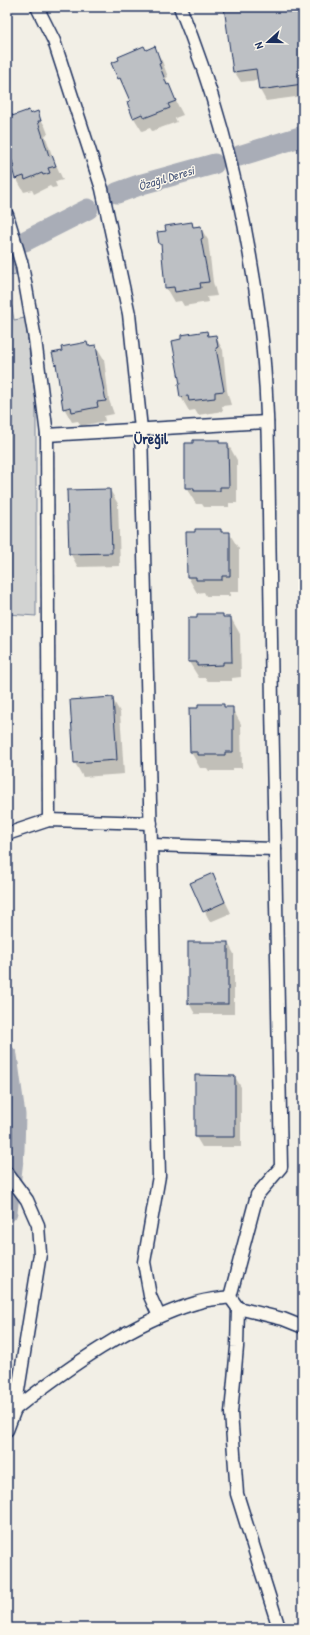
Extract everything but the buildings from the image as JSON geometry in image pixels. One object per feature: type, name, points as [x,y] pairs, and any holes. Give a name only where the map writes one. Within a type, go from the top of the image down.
[{"type":"street","points":[[37,7],[54,40],[102,189],[129,314],[141,429],[159,1176],[144,1262],[150,1296],[159,1316]]},
{"type":"street","points":[[180,7],[196,46],[226,144],[246,233],[260,323],[267,422],[281,1167],[257,1195],[230,1297]]},
{"type":"street","points":[[7,215],[22,265],[35,339],[47,435],[49,820]]},
{"type":"street","points":[[47,435],[267,422]]},
{"type":"street","points":[[7,834],[49,820],[151,823]]},
{"type":"street","points":[[152,845],[275,849]]},
{"type":"street","points":[[7,1173],[27,1200],[38,1225],[40,1254],[14,1409],[7,1430]]},
{"type":"street","points":[[14,1409],[56,1376],[159,1316],[198,1302],[230,1297]]},
{"type":"street","points":[[230,1297],[238,1308],[237,1347],[231,1412],[237,1494],[279,1628]]},
{"type":"street","points":[[238,1308],[283,1319],[303,1327]]},
{"type":"street","points":[[283,1319],[303,1318]]},
{"type":"shaded area","points":[[7,243],[16,274],[7,276]]},
{"type":"shaded area","points":[[7,278],[14,320],[25,318],[36,402],[36,616],[7,614]]},
{"type":"waterway","name":"Özağıl Deresi","points":[[239,156],[303,136]]},
{"type":"waterway","name":"Özağıl Deresi","points":[[117,193],[142,184],[214,164]]},
{"type":"waterway","name":"Özağıl Deresi","points":[[25,241],[88,209]]},
{"type":"waterway","points":[[7,1056],[15,1115],[14,1150],[7,1212]]},
{"type":"district","name":"Üreğil","points":[[151,438]]}]
